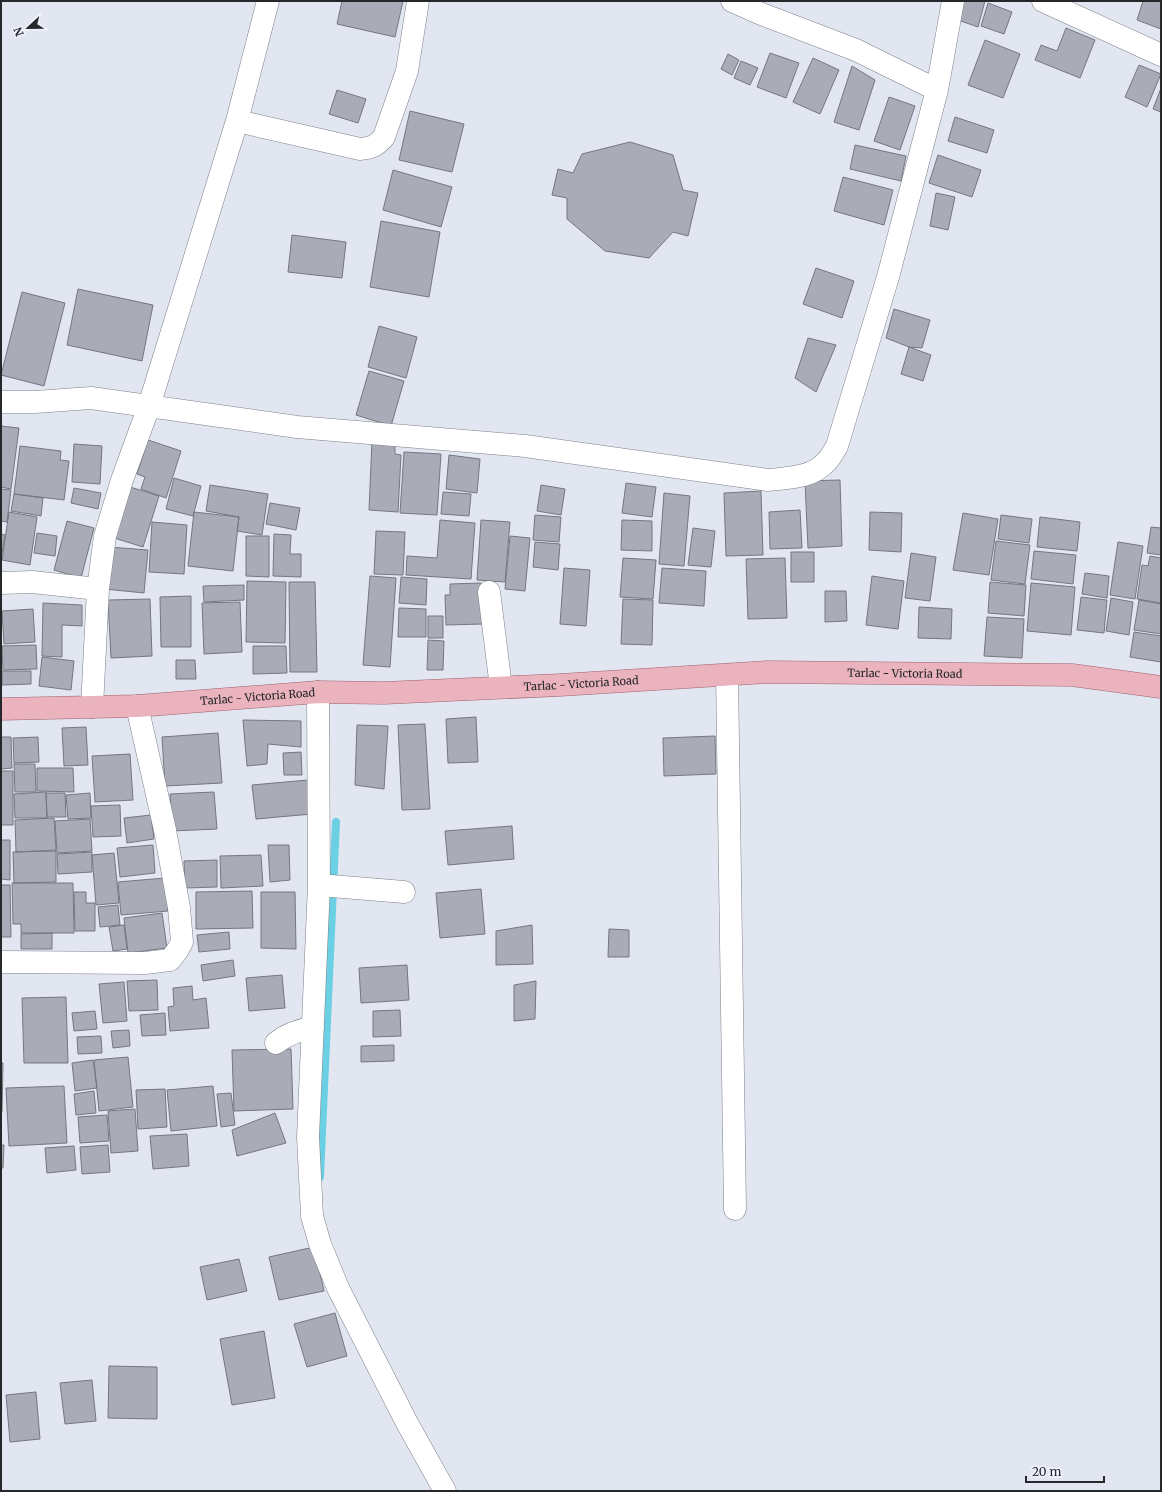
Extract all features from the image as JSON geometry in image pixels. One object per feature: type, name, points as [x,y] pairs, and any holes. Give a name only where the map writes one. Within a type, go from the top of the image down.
[{"type":"main road","name":"Tarlac - Victoria Road","points":[[1,709],[137,706],[318,692],[384,693],[776,672],[1072,675],[1161,687]]},
{"type":"street","points":[[92,707],[98,589],[105,536],[122,480],[149,406],[237,121],[268,1]]},
{"type":"street","points":[[237,121],[360,149],[370,149],[378,144],[384,137],[407,71],[418,1]]},
{"type":"street","points":[[732,1],[759,13],[856,50],[937,90]]},
{"type":"street","points":[[1,402],[35,402],[91,398],[297,427],[525,446],[768,480],[792,478],[814,471],[826,462],[837,446],[888,277],[937,90],[953,1]]},
{"type":"street","points":[[1044,1],[1161,55]]},
{"type":"street","points":[[1,583],[32,582],[98,589]]},
{"type":"street","points":[[489,592],[501,687]]},
{"type":"street","points":[[727,675],[735,1209]]},
{"type":"street","points":[[318,692],[319,885],[308,1137],[312,1216],[320,1244],[338,1288],[407,1423],[445,1491]]},
{"type":"street","points":[[1,962],[145,963],[170,960],[180,947],[182,942],[179,908],[165,830],[137,706]]},
{"type":"street","points":[[319,885],[404,892]]},
{"type":"street","points":[[276,1043],[284,1036],[298,1030],[313,1028]]},
{"type":"building","points":[[342,1],[403,1],[395,37],[337,24]]},
{"type":"building","points":[[964,1],[985,1],[978,27],[958,20]]},
{"type":"building","points":[[1143,1],[1161,1],[1161,29],[1137,20]]},
{"type":"building","points":[[988,3],[1012,12],[1004,34],[981,26]]},
{"type":"building","points":[[1066,28],[1095,40],[1080,78],[1035,60],[1041,45],[1057,51]]},
{"type":"building","points":[[985,40],[1020,54],[1003,98],[968,85]]},
{"type":"building","points":[[770,53],[799,63],[786,98],[757,87]]},
{"type":"building","points":[[728,54],[739,60],[732,75],[721,69]]},
{"type":"building","points":[[813,58],[839,70],[820,114],[793,102]]},
{"type":"building","points":[[741,61],[758,68],[750,85],[734,78]]},
{"type":"building","points":[[1139,65],[1161,74],[1147,107],[1125,97]]},
{"type":"building","points":[[852,66],[875,80],[859,130],[834,122]]},
{"type":"building","points":[[1161,88],[1161,112],[1153,109]]},
{"type":"building","points":[[337,90],[366,99],[358,123],[329,114]]},
{"type":"building","points":[[889,97],[915,106],[900,150],[874,141]]},
{"type":"building","points":[[410,111],[464,124],[452,172],[399,160]]},
{"type":"building","points":[[955,117],[994,130],[987,153],[948,141]]},
{"type":"building","points":[[630,142],[673,155],[683,190],[698,193],[688,236],[673,232],[649,258],[605,251],[567,219],[567,198],[552,195],[558,169],[573,173],[582,154]]},
{"type":"building","points":[[855,145],[906,156],[901,181],[850,169]]},
{"type":"building","points":[[938,155],[981,170],[972,197],[929,183]]},
{"type":"building","points":[[393,170],[452,187],[441,227],[383,210]]},
{"type":"building","points":[[843,177],[893,190],[884,225],[834,211]]},
{"type":"building","points":[[936,193],[955,197],[948,230],[930,226]]},
{"type":"building","points":[[381,221],[440,232],[429,297],[370,287]]},
{"type":"building","points":[[292,235],[346,242],[342,278],[288,272]]},
{"type":"building","points":[[816,268],[854,281],[842,318],[803,304]]},
{"type":"building","points":[[78,289],[153,305],[142,361],[67,345]]},
{"type":"building","points":[[22,292],[65,303],[44,386],[1,375]]},
{"type":"building","points":[[894,309],[930,320],[922,348],[909,347],[886,338]]},
{"type":"building","points":[[379,326],[417,337],[406,378],[368,367]]},
{"type":"building","points":[[808,338],[836,345],[816,392],[795,378]]},
{"type":"building","points":[[909,347],[931,355],[923,381],[901,374]]},
{"type":"building","points":[[369,371],[404,381],[391,426],[356,415]]},
{"type":"building","points":[[1,426],[19,428],[11,489],[1,487]]},
{"type":"building","points":[[148,440],[181,451],[166,498],[141,489],[145,477],[137,474]]},
{"type":"building","points":[[372,440],[395,441],[395,454],[401,455],[398,512],[369,510]]},
{"type":"building","points":[[74,444],[102,446],[100,484],[72,482]]},
{"type":"building","points":[[20,446],[61,451],[60,460],[69,461],[64,500],[14,494]]},
{"type":"building","points":[[404,452],[441,454],[437,515],[400,513]]},
{"type":"building","points":[[449,455],[480,459],[477,493],[446,489]]},
{"type":"building","points":[[174,478],[201,486],[193,516],[166,509]]},
{"type":"building","points":[[840,480],[842,546],[808,548],[805,481]]},
{"type":"building","points":[[626,483],[656,487],[652,517],[622,513]]},
{"type":"building","points":[[210,485],[268,494],[262,535],[237,531],[239,517],[206,511]]},
{"type":"building","points":[[541,485],[565,489],[561,515],[537,511]]},
{"type":"building","points":[[127,486],[159,496],[143,547],[111,537]]},
{"type":"building","points":[[74,488],[101,493],[98,509],[71,503]]},
{"type":"building","points":[[1,489],[11,490],[7,522],[1,521]]},
{"type":"building","points":[[761,491],[763,555],[726,556],[724,493]]},
{"type":"building","points":[[443,492],[471,494],[469,516],[441,514]]},
{"type":"building","points":[[664,493],[690,496],[684,566],[659,564]]},
{"type":"building","points":[[14,494],[43,498],[41,516],[11,511]]},
{"type":"building","points":[[270,503],[300,508],[296,530],[266,524]]},
{"type":"building","points":[[800,510],[802,548],[770,549],[769,512]]},
{"type":"building","points":[[9,512],[37,517],[30,565],[2,560]]},
{"type":"building","points":[[194,512],[239,517],[233,571],[188,566]]},
{"type":"building","points":[[870,512],[902,513],[901,552],[869,550]]},
{"type":"building","points":[[963,513],[998,519],[989,575],[953,570]]},
{"type":"building","points":[[535,515],[561,517],[559,542],[533,540]]},
{"type":"building","points":[[1001,515],[1032,519],[1029,543],[998,539]]},
{"type":"building","points":[[1040,517],[1080,522],[1077,551],[1037,547]]},
{"type":"building","points":[[440,520],[475,523],[471,579],[406,575],[407,556],[437,558]]},
{"type":"building","points":[[481,520],[510,522],[505,582],[477,580]]},
{"type":"building","points":[[622,520],[652,521],[652,551],[621,550]]},
{"type":"building","points":[[67,521],[94,528],[81,578],[54,570]]},
{"type":"building","points":[[152,522],[187,525],[184,574],[149,572]]},
{"type":"building","points":[[1151,527],[1161,528],[1161,555],[1147,553]]},
{"type":"building","points":[[693,528],[715,531],[711,567],[688,565]]},
{"type":"building","points":[[376,531],[405,532],[403,575],[374,574]]},
{"type":"building","points":[[37,533],[57,536],[55,556],[34,553]]},
{"type":"building","points":[[1,534],[5,535],[1,559]]},
{"type":"building","points":[[274,534],[291,535],[290,554],[301,554],[301,577],[273,576]]},
{"type":"building","points":[[246,536],[269,536],[269,577],[246,576]]},
{"type":"building","points":[[510,536],[530,538],[525,591],[505,589]]},
{"type":"building","points":[[996,541],[1030,545],[1025,584],[991,580]]},
{"type":"building","points":[[535,542],[560,544],[558,570],[533,567]]},
{"type":"building","points":[[1118,542],[1143,546],[1135,599],[1110,595]]},
{"type":"building","points":[[109,547],[148,550],[144,593],[105,589]]},
{"type":"building","points":[[1034,551],[1076,555],[1073,584],[1031,579]]},
{"type":"building","points":[[791,552],[814,552],[814,582],[791,582]]},
{"type":"building","points":[[911,553],[936,557],[930,601],[905,598]]},
{"type":"building","points":[[1150,556],[1161,558],[1161,603],[1137,599],[1142,565],[1148,566]]},
{"type":"building","points":[[623,558],[656,560],[653,599],[620,597]]},
{"type":"building","points":[[785,558],[787,618],[748,619],[746,559]]},
{"type":"building","points":[[564,568],[590,570],[586,626],[560,624]]},
{"type":"building","points":[[662,568],[706,571],[704,606],[659,603]]},
{"type":"building","points":[[1085,573],[1109,576],[1107,598],[1082,594]]},
{"type":"building","points":[[370,576],[396,578],[390,667],[363,665]]},
{"type":"building","points":[[872,576],[904,581],[898,629],[866,625]]},
{"type":"building","points":[[401,577],[427,579],[426,605],[399,603]]},
{"type":"building","points":[[247,581],[286,582],[285,643],[246,642]]},
{"type":"building","points":[[289,582],[315,582],[317,672],[290,672]]},
{"type":"building","points":[[990,582],[1026,585],[1024,616],[988,613]]},
{"type":"building","points":[[481,583],[483,624],[446,625],[445,595],[450,595],[450,584]]},
{"type":"building","points":[[1031,583],[1075,587],[1071,635],[1027,631]]},
{"type":"building","points":[[244,585],[244,600],[204,602],[203,586]]},
{"type":"building","points":[[825,591],[846,591],[847,621],[825,622]]},
{"type":"building","points":[[191,596],[191,647],[161,647],[160,597]]},
{"type":"building","points":[[1081,597],[1107,600],[1104,633],[1077,630]]},
{"type":"building","points":[[1111,598],[1133,602],[1129,635],[1106,631]]},
{"type":"building","points":[[150,599],[152,656],[111,658],[108,600]]},
{"type":"building","points":[[623,599],[653,600],[652,645],[621,644]]},
{"type":"building","points":[[1139,600],[1161,604],[1161,634],[1134,630]]},
{"type":"building","points":[[240,602],[242,652],[204,654],[202,603]]},
{"type":"building","points":[[43,603],[82,605],[82,626],[62,625],[62,657],[42,656]]},
{"type":"building","points":[[919,607],[952,609],[951,639],[918,638]]},
{"type":"building","points":[[399,608],[426,609],[426,637],[398,637]]},
{"type":"building","points":[[33,609],[35,642],[4,644],[2,611]]},
{"type":"building","points":[[428,616],[443,616],[443,638],[428,638]]},
{"type":"building","points":[[987,617],[1024,619],[1022,658],[984,656]]},
{"type":"building","points":[[1134,632],[1161,636],[1161,662],[1130,657]]},
{"type":"building","points":[[428,640],[444,641],[443,670],[427,670]]},
{"type":"building","points":[[36,645],[37,669],[3,670],[2,646]]},
{"type":"building","points":[[253,646],[286,646],[287,673],[253,674]]},
{"type":"building","points":[[42,657],[74,661],[71,690],[39,686]]},
{"type":"building","points":[[176,660],[195,660],[196,679],[176,679]]},
{"type":"building","points":[[2,671],[31,671],[31,684],[2,685]]},
{"type":"building","points":[[476,717],[478,762],[448,763],[446,719]]},
{"type":"building","points":[[243,720],[301,721],[301,747],[268,744],[267,764],[247,766]]},
{"type":"building","points":[[425,724],[430,809],[402,810],[398,725]]},
{"type":"building","points":[[357,725],[388,726],[384,789],[355,785]]},
{"type":"building","points":[[86,727],[88,765],[64,766],[62,728]]},
{"type":"building","points":[[218,733],[222,783],[165,786],[162,737]]},
{"type":"building","points":[[715,736],[716,774],[664,776],[663,738]]},
{"type":"building","points":[[1,737],[11,737],[12,768],[1,769]]},
{"type":"building","points":[[38,737],[39,762],[14,763],[13,738]]},
{"type":"building","points":[[301,752],[302,775],[284,775],[283,753]]},
{"type":"building","points":[[130,754],[133,800],[95,802],[92,756]]},
{"type":"building","points":[[14,764],[35,764],[36,792],[15,792]]},
{"type":"building","points":[[37,768],[73,768],[74,792],[37,791]]},
{"type":"building","points":[[1,771],[13,771],[13,825],[1,825]]},
{"type":"building","points":[[308,780],[312,814],[256,819],[252,785]]},
{"type":"building","points":[[46,792],[47,818],[15,818],[14,794]]},
{"type":"building","points":[[214,792],[217,829],[172,831],[170,794]]},
{"type":"building","points":[[46,793],[65,793],[66,817],[47,817]]},
{"type":"building","points":[[90,793],[91,818],[68,819],[66,795]]},
{"type":"building","points":[[120,805],[121,836],[93,837],[91,806]]},
{"type":"building","points":[[151,815],[154,839],[127,843],[124,818]]},
{"type":"building","points":[[54,818],[56,850],[16,852],[15,820]]},
{"type":"building","points":[[90,819],[92,851],[57,853],[55,821]]},
{"type":"building","points":[[512,826],[514,859],[448,865],[445,831]]},
{"type":"building","points":[[1,840],[10,840],[10,880],[1,879]]},
{"type":"building","points":[[153,845],[155,873],[120,877],[117,848]]},
{"type":"building","points":[[268,845],[289,845],[290,880],[270,882]]},
{"type":"building","points":[[56,851],[56,882],[14,883],[13,852]]},
{"type":"building","points":[[92,852],[92,872],[58,874],[57,854]]},
{"type":"building","points":[[114,853],[119,903],[96,905],[92,855]]},
{"type":"building","points":[[261,855],[263,886],[221,888],[220,856]]},
{"type":"building","points":[[217,860],[217,887],[185,888],[184,861]]},
{"type":"building","points":[[165,878],[168,911],[121,915],[118,882]]},
{"type":"building","points":[[12,883],[73,883],[74,933],[21,933],[21,924],[13,924]]},
{"type":"building","points":[[1,885],[10,885],[11,937],[1,937]]},
{"type":"building","points":[[481,889],[485,934],[440,938],[436,893]]},
{"type":"building","points":[[252,891],[253,928],[196,929],[196,892]]},
{"type":"building","points":[[74,892],[86,892],[86,903],[95,903],[95,931],[75,931]]},
{"type":"building","points":[[261,892],[295,892],[296,949],[261,948]]},
{"type":"building","points":[[118,905],[120,925],[100,927],[98,907]]},
{"type":"building","points":[[162,913],[167,948],[128,953],[124,918]]},
{"type":"building","points":[[124,925],[127,949],[113,951],[109,927]]},
{"type":"building","points":[[532,925],[533,964],[496,965],[496,931]]},
{"type":"building","points":[[609,929],[629,930],[629,957],[608,957]]},
{"type":"building","points":[[229,932],[230,949],[199,952],[197,935]]},
{"type":"building","points":[[52,933],[52,949],[21,949],[21,934]]},
{"type":"building","points":[[233,960],[235,976],[203,981],[201,965]]},
{"type":"building","points":[[407,965],[409,1000],[361,1003],[359,968]]},
{"type":"building","points":[[282,975],[285,1008],[249,1011],[246,978]]},
{"type":"building","points":[[157,980],[158,1010],[129,1011],[127,981]]},
{"type":"building","points":[[536,981],[535,1019],[514,1021],[514,985]]},
{"type":"building","points":[[124,982],[127,1021],[103,1023],[99,984]]},
{"type":"building","points":[[192,986],[193,1000],[206,998],[209,1028],[170,1031],[168,1007],[174,1006],[173,988]]},
{"type":"building","points":[[66,997],[68,1063],[24,1063],[22,998]]},
{"type":"building","points":[[400,1010],[401,1036],[373,1037],[373,1011]]},
{"type":"building","points":[[95,1011],[97,1029],[74,1031],[72,1013]]},
{"type":"building","points":[[165,1013],[166,1035],[142,1036],[140,1015]]},
{"type":"building","points":[[129,1030],[130,1046],[113,1048],[111,1031]]},
{"type":"building","points":[[101,1036],[102,1053],[78,1054],[77,1037]]},
{"type":"building","points":[[394,1045],[394,1061],[361,1062],[361,1046]]},
{"type":"building","points":[[291,1049],[293,1109],[234,1111],[232,1050]]},
{"type":"building","points":[[128,1057],[133,1107],[99,1111],[94,1060]]},
{"type":"building","points":[[93,1060],[97,1088],[75,1091],[72,1063]]},
{"type":"building","points":[[1,1063],[3,1063],[2,1112],[1,1112]]},
{"type":"building","points":[[64,1086],[67,1143],[9,1146],[6,1088]]},
{"type":"building","points":[[213,1086],[217,1126],[171,1131],[167,1090]]},
{"type":"building","points":[[165,1089],[167,1127],[138,1129],[136,1090]]},
{"type":"building","points":[[94,1091],[96,1113],[76,1115],[74,1094]]},
{"type":"building","points":[[231,1093],[235,1125],[221,1127],[217,1094]]},
{"type":"building","points":[[135,1109],[138,1151],[111,1153],[108,1111]]},
{"type":"building","points":[[275,1113],[286,1143],[237,1156],[232,1130]]},
{"type":"building","points":[[107,1115],[109,1141],[80,1143],[78,1117]]},
{"type":"building","points":[[187,1134],[189,1166],[153,1169],[150,1136]]},
{"type":"building","points":[[1,1145],[4,1145],[3,1168],[1,1168]]},
{"type":"building","points":[[108,1145],[110,1172],[82,1174],[80,1147]]},
{"type":"building","points":[[74,1146],[76,1170],[47,1173],[45,1148]]},
{"type":"building","points":[[314,1247],[324,1291],[279,1300],[269,1257]]},
{"type":"building","points":[[239,1259],[247,1291],[207,1300],[200,1267]]},
{"type":"building","points":[[335,1313],[347,1356],[307,1367],[294,1324]]},
{"type":"building","points":[[264,1331],[275,1398],[232,1405],[220,1339]]},
{"type":"building","points":[[109,1366],[157,1367],[157,1419],[108,1418]]},
{"type":"building","points":[[92,1380],[96,1421],[65,1424],[60,1383]]},
{"type":"building","points":[[36,1392],[40,1439],[10,1442],[6,1395]]},
{"type":"waterway","points":[[320,1177],[336,822]]}]
